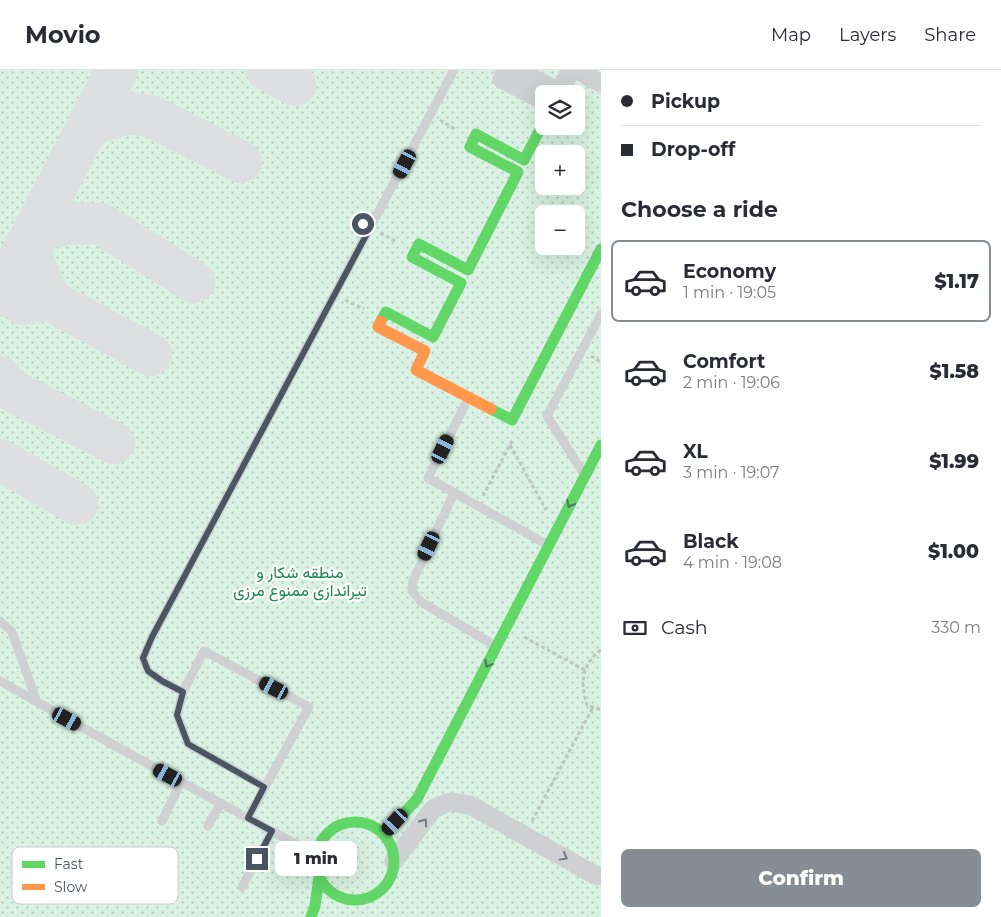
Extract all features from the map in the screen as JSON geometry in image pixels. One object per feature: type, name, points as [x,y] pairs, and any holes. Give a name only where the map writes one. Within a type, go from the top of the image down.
[{"type":"street","points":[[507,70],[502,79],[535,96]]},
{"type":"street","points":[[518,70],[560,92],[571,70]]},
{"type":"street","points":[[577,70],[601,83]]},
{"type":"street","points":[[537,135],[524,160],[476,134],[473,139],[470,147],[518,172],[468,270],[419,244],[412,257],[461,283],[433,336],[386,312],[378,327],[426,351],[416,370],[512,420],[601,249]]},
{"type":"street","points":[[384,834],[417,798],[601,445]]},
{"type":"street","points":[[394,861],[433,809],[449,802],[470,805],[595,875],[601,876]]},
{"type":"street","points":[[358,912],[373,896],[384,888],[392,875],[394,861],[391,847],[384,834],[373,826],[358,822],[344,824],[331,830],[321,840],[316,855],[316,869],[321,883],[332,893],[345,899],[359,901],[373,896]]},
{"type":"street","points":[[311,917],[315,906],[319,877]]},
{"type":"lane","points":[[183,692],[148,671],[143,658],[152,637],[427,113],[454,70]]},
{"type":"lane","points":[[585,476],[547,416],[601,314]]},
{"type":"lane","points":[[465,405],[428,478],[548,546]]},
{"type":"lane","points":[[454,493],[412,581],[412,591],[421,602],[497,646]]},
{"type":"lane","points":[[0,621],[12,632],[37,702]]},
{"type":"lane","points":[[248,818],[309,707],[204,651],[183,692],[177,715],[188,744],[264,787]]},
{"type":"lane","points":[[0,681],[316,855]]},
{"type":"lane","points":[[162,821],[181,782]]},
{"type":"lane","points":[[208,826],[221,803]]},
{"type":"lane","points":[[242,887],[272,831]]},
{"type":"path","points":[[427,113],[473,139]]},
{"type":"path","points":[[367,226],[415,252]]},
{"type":"path","points":[[332,292],[382,319]]},
{"type":"path","points":[[510,444],[557,530]]},
{"type":"path","points":[[506,628],[585,670]]},
{"type":"path","points":[[601,650],[594,655],[585,670],[582,690],[587,705],[601,710]]},
{"type":"path","points":[[524,835],[593,707]]},
{"type":"green space","name":"منطقه شکار و تیراندازی ممنوع مرزی","points":[[0,70],[601,70],[601,917],[0,917]]},
{"type":"taxiway","points":[[0,296],[117,70]]},
{"type":"taxiway","points":[[267,70],[295,85]]},
{"type":"taxiway","points":[[88,125],[130,113],[151,116],[241,162]]},
{"type":"taxiway","points":[[52,301],[37,272],[29,240],[48,228],[72,223],[101,224],[194,282]]},
{"type":"taxiway","points":[[23,304],[34,301],[52,301],[151,355]]},
{"type":"taxiway","points":[[0,377],[7,388],[114,443]]},
{"type":"taxiway","points":[[0,460],[77,504]]},
{"type":"traffic: fast","points":[[381,321],[386,312],[433,337],[461,283],[412,257],[419,244],[468,270],[518,172],[470,147],[476,134],[524,160],[537,135]]},
{"type":"traffic: fast","points":[[491,409],[512,420],[601,249]]},
{"type":"traffic: fast","points":[[384,835],[417,799],[601,445]]},
{"type":"traffic: fast","points":[[355,822],[370,825],[383,833],[391,846],[394,861],[391,876],[383,889],[370,897],[355,900],[340,897],[327,889],[319,876],[316,861],[319,846],[327,833],[340,825],[355,822]]},
{"type":"traffic: fast","points":[[311,917],[315,906],[319,877]]},
{"type":"traffic: slow","points":[[381,321],[378,327],[425,351],[416,370],[491,409]]},
{"type":"route","points":[[257,859],[272,831],[248,818],[264,787],[188,744],[177,715],[183,692],[148,671],[143,658],[152,637],[370,228],[363,224]]}]
